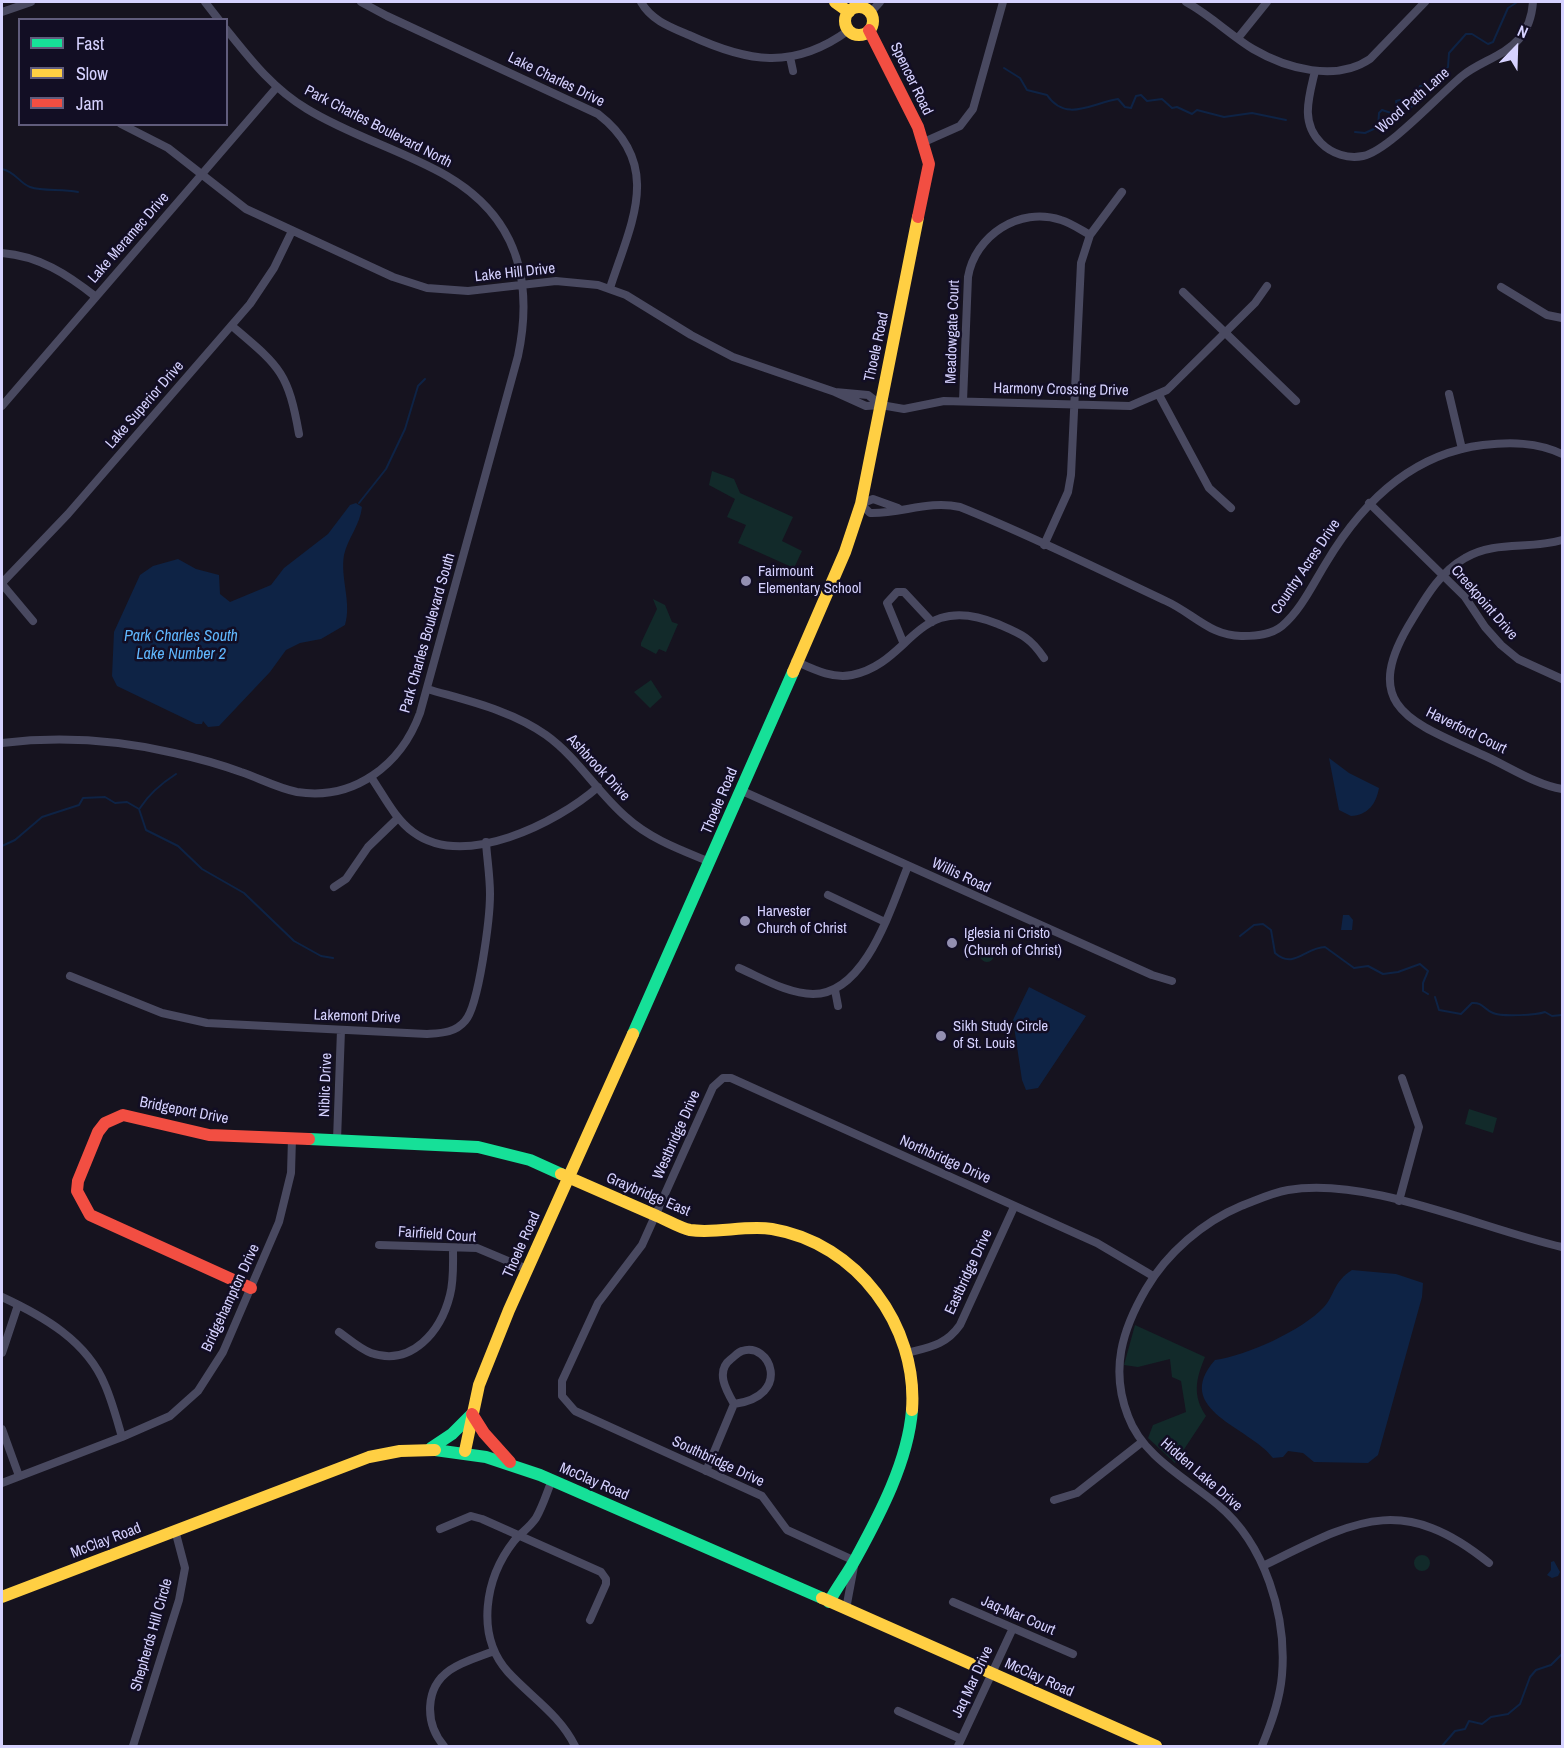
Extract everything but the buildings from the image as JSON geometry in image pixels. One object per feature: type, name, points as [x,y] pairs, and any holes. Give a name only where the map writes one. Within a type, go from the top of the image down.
[{"type":"main road","points":[[836,2],[849,12]]},
{"type":"main road","points":[[862,8],[870,13],[873,20],[869,30],[857,35],[849,30],[845,23],[849,12],[862,8]]},
{"type":"main road","name":"Spencer Road","points":[[869,30],[924,142]]},
{"type":"main road","name":"Thoele Road","points":[[465,1451],[478,1385],[527,1269],[710,862],[795,662],[845,552],[861,504],[929,175],[924,142]]},
{"type":"main road","name":"Bridgeport Drive","points":[[251,1288],[90,1215],[79,1201],[78,1181],[98,1132],[105,1123],[123,1115],[210,1135],[478,1147],[512,1154],[568,1177]]},
{"type":"main road","name":"Graybridge East","points":[[568,1177],[690,1230],[745,1227],[796,1234],[823,1246],[869,1282],[885,1303],[901,1332],[907,1353],[914,1397],[911,1424],[893,1481],[855,1561],[842,1578],[829,1602]]},
{"type":"main road","points":[[431,1448],[452,1434],[472,1414],[484,1433],[511,1463]]},
{"type":"main road","name":"McClay Road","points":[[2,1597],[369,1457],[396,1451],[431,1448],[465,1451],[511,1463],[552,1480],[1156,1746]]},
{"type":"street","points":[[2,12],[31,2]]},
{"type":"street","points":[[205,2],[217,18]]},
{"type":"street","name":"Lake Charles Drive","points":[[361,2],[598,114],[620,134],[634,159],[638,194],[610,288]]},
{"type":"street","points":[[640,2],[649,13],[667,25],[725,51],[750,58],[790,57],[814,50],[849,30]]},
{"type":"street","points":[[870,13],[880,2]]},
{"type":"street","points":[[924,142],[952,131],[968,119],[974,109],[1003,2]]},
{"type":"street","points":[[1186,2],[1265,55],[1315,71],[1335,73],[1360,66],[1425,2]]},
{"type":"street","points":[[1238,38],[1267,2]]},
{"type":"street","name":"Wood Path Lane","points":[[1315,71],[1308,102],[1310,128],[1325,148],[1337,154],[1362,156],[1387,142],[1480,62],[1509,48],[1526,27],[1533,2]]},
{"type":"street","name":"Park Charles Boulevard North","points":[[228,31],[260,71],[308,110],[434,168],[474,195],[505,232],[518,261],[524,285]]},
{"type":"street","points":[[790,57],[793,71]]},
{"type":"street","name":"Lake Meramec Drive","points":[[2,406],[277,87]]},
{"type":"street","name":"Lake Hill Drive","points":[[125,126],[168,148],[246,209],[393,277],[427,288],[468,291],[570,281],[610,288],[626,294],[691,335],[733,357],[835,392],[866,406],[881,405]]},
{"type":"street","points":[[1044,545],[1069,486],[1078,277],[1090,236],[1122,192]]},
{"type":"street","name":"Meadowgate Court","points":[[963,401],[968,277],[973,259],[984,241],[1000,227],[1041,218],[1061,220],[1090,236]]},
{"type":"street","name":"Lake Superior Drive","points":[[2,584],[68,514],[232,326],[264,285],[292,231]]},
{"type":"street","points":[[2,253],[16,254],[47,264],[96,297]]},
{"type":"street","name":"Park Charles Boulevard South","points":[[2,743],[81,740],[146,747],[219,765],[298,792],[335,792],[371,777],[396,757],[410,737],[427,690],[518,356],[525,321],[524,285]]},
{"type":"street","name":"Harmony Crossing Drive","points":[[881,405],[904,409],[944,400],[1074,406],[1130,406],[1159,395],[1255,303],[1267,286]]},
{"type":"street","points":[[1501,287],[1537,309],[1563,318]]},
{"type":"street","points":[[1183,292],[1296,401]]},
{"type":"street","points":[[232,326],[283,374],[292,397],[299,434]]},
{"type":"street","points":[[1449,394],[1462,449]]},
{"type":"street","points":[[1159,395],[1209,488],[1219,500],[1231,508]]},
{"type":"street","name":"Country Acres Drive","points":[[861,504],[870,513],[887,513],[898,508],[941,503],[960,507],[1176,606],[1211,629],[1236,636],[1260,635],[1278,629],[1297,609],[1339,540],[1370,503],[1408,472],[1462,449],[1496,444],[1527,444],[1563,454]]},
{"type":"street","name":"Creekpoint Drive","points":[[1370,503],[1465,597],[1485,627],[1509,653],[1563,679]]},
{"type":"street","name":"Haverford Court","points":[[1563,540],[1536,546],[1492,547],[1465,558],[1443,575],[1427,595],[1394,650],[1389,676],[1396,701],[1418,724],[1563,789]]},
{"type":"street","points":[[2,584],[33,621]]},
{"type":"street","points":[[903,642],[887,603],[897,592],[904,592],[932,622]]},
{"type":"street","points":[[795,662],[826,674],[851,676],[885,662],[903,642],[932,622],[955,616],[990,621],[1030,639],[1044,658]]},
{"type":"street","name":"Ashbrook Drive","points":[[427,690],[493,708],[528,724],[561,747],[637,826],[660,840],[710,862]]},
{"type":"street","points":[[371,777],[398,818],[412,832],[435,843],[447,845],[486,842],[544,824],[598,788]]},
{"type":"street","name":"Willis Road","points":[[740,790],[1152,975],[1172,981]]},
{"type":"street","points":[[334,887],[346,879],[368,847],[398,818]]},
{"type":"street","name":"Lakemont Drive","points":[[70,976],[162,1013],[183,1019],[228,1026],[439,1034],[458,1027],[470,1015],[476,997],[488,916],[489,876],[486,842]]},
{"type":"street","points":[[739,968],[791,991],[814,994],[835,990],[859,971],[885,922],[908,866]]},
{"type":"street","points":[[828,895],[885,922]]},
{"type":"street","points":[[835,990],[838,1006]]},
{"type":"street","name":"Niblic Drive","points":[[337,1140],[341,1030]]},
{"type":"street","name":"Northbridge Drive","points":[[723,1078],[731,1078],[1097,1244],[1153,1276]]},
{"type":"street","name":"Westbridge Drive","points":[[562,1396],[562,1381],[598,1303],[642,1245],[713,1087],[723,1078]]},
{"type":"street","points":[[1399,1201],[1419,1127],[1402,1078]]},
{"type":"street","name":"Bridgehampton Drive","points":[[2,1483],[170,1416],[198,1391],[223,1352],[285,1205],[291,1173],[292,1138]]},
{"type":"street","name":"Hidden Lake Drive","points":[[1262,1746],[1273,1719],[1282,1677],[1283,1641],[1263,1566],[1243,1531],[1220,1506],[1166,1465],[1142,1442],[1128,1417],[1118,1383],[1118,1360],[1124,1333],[1153,1276],[1188,1239],[1209,1223],[1270,1194],[1309,1188],[1346,1189],[1399,1201],[1563,1247]]},
{"type":"street","name":"Eastbridge Drive","points":[[907,1353],[942,1344],[953,1336],[1014,1206]]},
{"type":"street","name":"Fairfield Court","points":[[379,1245],[477,1248],[527,1269]]},
{"type":"street","points":[[339,1332],[368,1352],[382,1356],[407,1354],[417,1349],[437,1326],[451,1293],[453,1248]]},
{"type":"street","points":[[2,1298],[52,1324],[82,1349],[105,1383],[122,1437]]},
{"type":"street","points":[[2,1353],[18,1305]]},
{"type":"street","points":[[706,1471],[734,1404],[722,1373],[725,1364],[742,1351],[754,1350],[767,1359],[772,1374],[769,1387],[760,1397],[734,1404]]},
{"type":"street","name":"Southbridge Drive","points":[[562,1396],[574,1411],[762,1496],[787,1530],[855,1561]]},
{"type":"street","points":[[2,1429],[19,1476]]},
{"type":"street","points":[[1054,1500],[1077,1493],[1142,1442]]},
{"type":"street","points":[[552,1480],[535,1518],[519,1536],[498,1568],[490,1592],[487,1622],[494,1651],[507,1671],[559,1721],[575,1746]]},
{"type":"street","points":[[440,1529],[471,1516],[601,1572],[606,1579]]},
{"type":"street","points":[[1263,1566],[1331,1532],[1380,1519],[1401,1520],[1420,1525],[1468,1546],[1489,1563]]},
{"type":"street","name":"Shepherds Hill Circle","points":[[133,1746],[179,1600],[185,1568],[175,1530]]},
{"type":"street","name":"Graybridge East","points":[[846,1609],[855,1561]]},
{"type":"street","points":[[590,1620],[606,1579],[615,1575]]},
{"type":"street","name":"Jaq-Mar Court","points":[[953,1602],[1073,1654]]},
{"type":"street","name":"Jaq Mar Drive","points":[[959,1743],[1013,1628]]},
{"type":"street","points":[[444,1746],[437,1739],[430,1720],[429,1708],[435,1688],[448,1671],[494,1651]]},
{"type":"street","points":[[898,1711],[959,1743]]},
{"type":"green space","points":[[712,471],[734,479],[740,493],[793,517],[782,541],[802,551],[794,568],[738,543],[746,525],[727,517],[735,499],[709,485]]},
{"type":"green space","points":[[653,599],[665,605],[672,622],[678,624],[666,652],[659,649],[656,654],[641,646],[657,609]]},
{"type":"green space","points":[[651,680],[662,697],[650,708],[634,692]]},
{"type":"green space","points":[[984,948],[990,948],[994,955],[990,962],[984,962],[980,958],[980,952]]},
{"type":"green space","points":[[1469,1109],[1497,1118],[1493,1133],[1465,1124]]},
{"type":"green space","points":[[1135,1325],[1205,1357],[1199,1373],[1197,1394],[1206,1416],[1175,1463],[1148,1438],[1153,1425],[1186,1412],[1181,1381],[1172,1377],[1170,1359],[1138,1367],[1124,1365]]},
{"type":"green space","points":[[1422,1555],[1428,1557],[1430,1563],[1428,1569],[1422,1571],[1416,1569],[1414,1563],[1416,1557]]},
{"type":"water","name":"Park Charles South Lake Number 2","points":[[356,503],[362,507],[361,514],[346,549],[343,564],[347,608],[345,625],[321,639],[300,643],[286,650],[270,672],[219,726],[208,727],[203,721],[202,724],[196,724],[117,686],[112,676],[114,632],[140,575],[153,566],[178,559],[196,569],[219,575],[220,594],[230,602],[271,585],[284,568],[328,534],[350,505]]},
{"type":"water","points":[[1329,758],[1349,773],[1379,788],[1376,799],[1367,811],[1351,816],[1339,810]]},
{"type":"water","points":[[1343,915],[1349,915],[1353,920],[1352,930],[1341,930]]},
{"type":"water","points":[[1029,987],[1086,1016],[1038,1088],[1026,1090],[1022,1080],[1013,1020]]},
{"type":"water","points":[[1352,1270],[1396,1274],[1423,1283],[1422,1297],[1378,1455],[1368,1463],[1314,1462],[1303,1453],[1288,1451],[1283,1457],[1273,1458],[1208,1405],[1202,1392],[1204,1377],[1215,1360],[1258,1348],[1315,1316],[1328,1302],[1341,1279]]},
{"type":"water","points":[[1554,1561],[1560,1572],[1558,1576],[1552,1578],[1547,1575],[1551,1570],[1551,1562]]},
{"type":"waterway","points":[[1355,132],[1365,133],[1378,127],[1379,113],[1382,110],[1394,114],[1398,111],[1396,101],[1400,100],[1411,108],[1417,99],[1420,86],[1438,84],[1444,70],[1448,67],[1449,53],[1466,34],[1472,34],[1488,44],[1493,42],[1508,8],[1516,3]]},
{"type":"waterway","points":[[1004,68],[1020,78],[1027,90],[1047,95],[1054,103],[1071,110],[1118,99],[1125,107],[1131,108],[1136,96],[1141,95],[1147,101],[1162,99],[1172,108],[1177,107],[1192,114],[1197,110],[1224,117],[1252,113],[1286,120]]},
{"type":"waterway","points":[[2,169],[30,187],[78,192]]},
{"type":"waterway","points":[[359,503],[386,469],[405,429],[418,386],[425,379]]},
{"type":"waterway","points":[[140,808],[156,789],[176,774]]},
{"type":"waterway","points":[[2,846],[15,840],[42,817],[79,805],[83,798],[105,797],[115,803],[127,802],[139,809],[146,830],[178,846],[202,869],[244,893],[294,941],[321,956],[333,958]]},
{"type":"waterway","points":[[1240,936],[1254,925],[1263,924],[1271,930],[1275,953],[1282,958],[1294,959],[1312,950],[1325,947],[1354,968],[1368,966],[1383,974],[1398,972],[1420,964],[1428,971],[1423,983],[1423,991],[1428,994]]},
{"type":"waterway","points":[[1435,997],[1439,1010],[1461,1014],[1472,1003],[1476,1003],[1490,1012],[1504,1015],[1545,1012],[1552,1016],[1562,1015]]},
{"type":"waterway","points":[[1442,1746],[1455,1731],[1465,1729],[1469,1721],[1482,1724],[1491,1717],[1508,1714],[1520,1704],[1530,1677],[1536,1670],[1551,1665],[1562,1654]]},
{"type":"traffic: fast","points":[[633,1034],[793,672]]},
{"type":"traffic: fast","points":[[309,1139],[478,1147],[530,1160],[561,1174]]},
{"type":"traffic: fast","points":[[829,1602],[856,1558],[891,1487],[905,1448],[912,1410]]},
{"type":"traffic: fast","points":[[431,1448],[452,1434],[471,1415]]},
{"type":"traffic: fast","points":[[435,1450],[486,1457],[540,1475],[822,1598]]},
{"type":"traffic: slow","points":[[835,2],[849,12]]},
{"type":"traffic: slow","points":[[859,7],[869,11],[873,21],[869,31],[859,35],[849,31],[845,21],[849,11],[859,7]]},
{"type":"traffic: slow","points":[[793,672],[845,552],[861,504],[918,217]]},
{"type":"traffic: slow","points":[[465,1451],[479,1385],[509,1310],[633,1034]]},
{"type":"traffic: slow","points":[[561,1174],[686,1229],[700,1231],[772,1229],[803,1237],[831,1251],[855,1270],[876,1293],[893,1320],[905,1348],[911,1379],[912,1410]]},
{"type":"traffic: slow","points":[[2,1597],[369,1457],[400,1451],[435,1450]]},
{"type":"traffic: slow","points":[[822,1598],[1156,1746]]},
{"type":"traffic: jam","points":[[869,30],[918,127],[929,164],[918,217]]},
{"type":"traffic: jam","points":[[251,1288],[90,1215],[77,1191],[78,1181],[98,1132],[105,1123],[123,1115],[209,1135],[309,1139]]},
{"type":"traffic: jam","points":[[472,1414],[484,1433],[510,1462]]},
{"type":"place","name":"Fairmount Elementary School","points":[[746,581]]},
{"type":"place","name":"Harvester Church of Christ","points":[[745,921]]},
{"type":"place","name":"Iglesia ni Cristo (Church of Christ)","points":[[952,943]]},
{"type":"place","name":"Sikh Study Circle of St. Louis","points":[[941,1036]]}]
